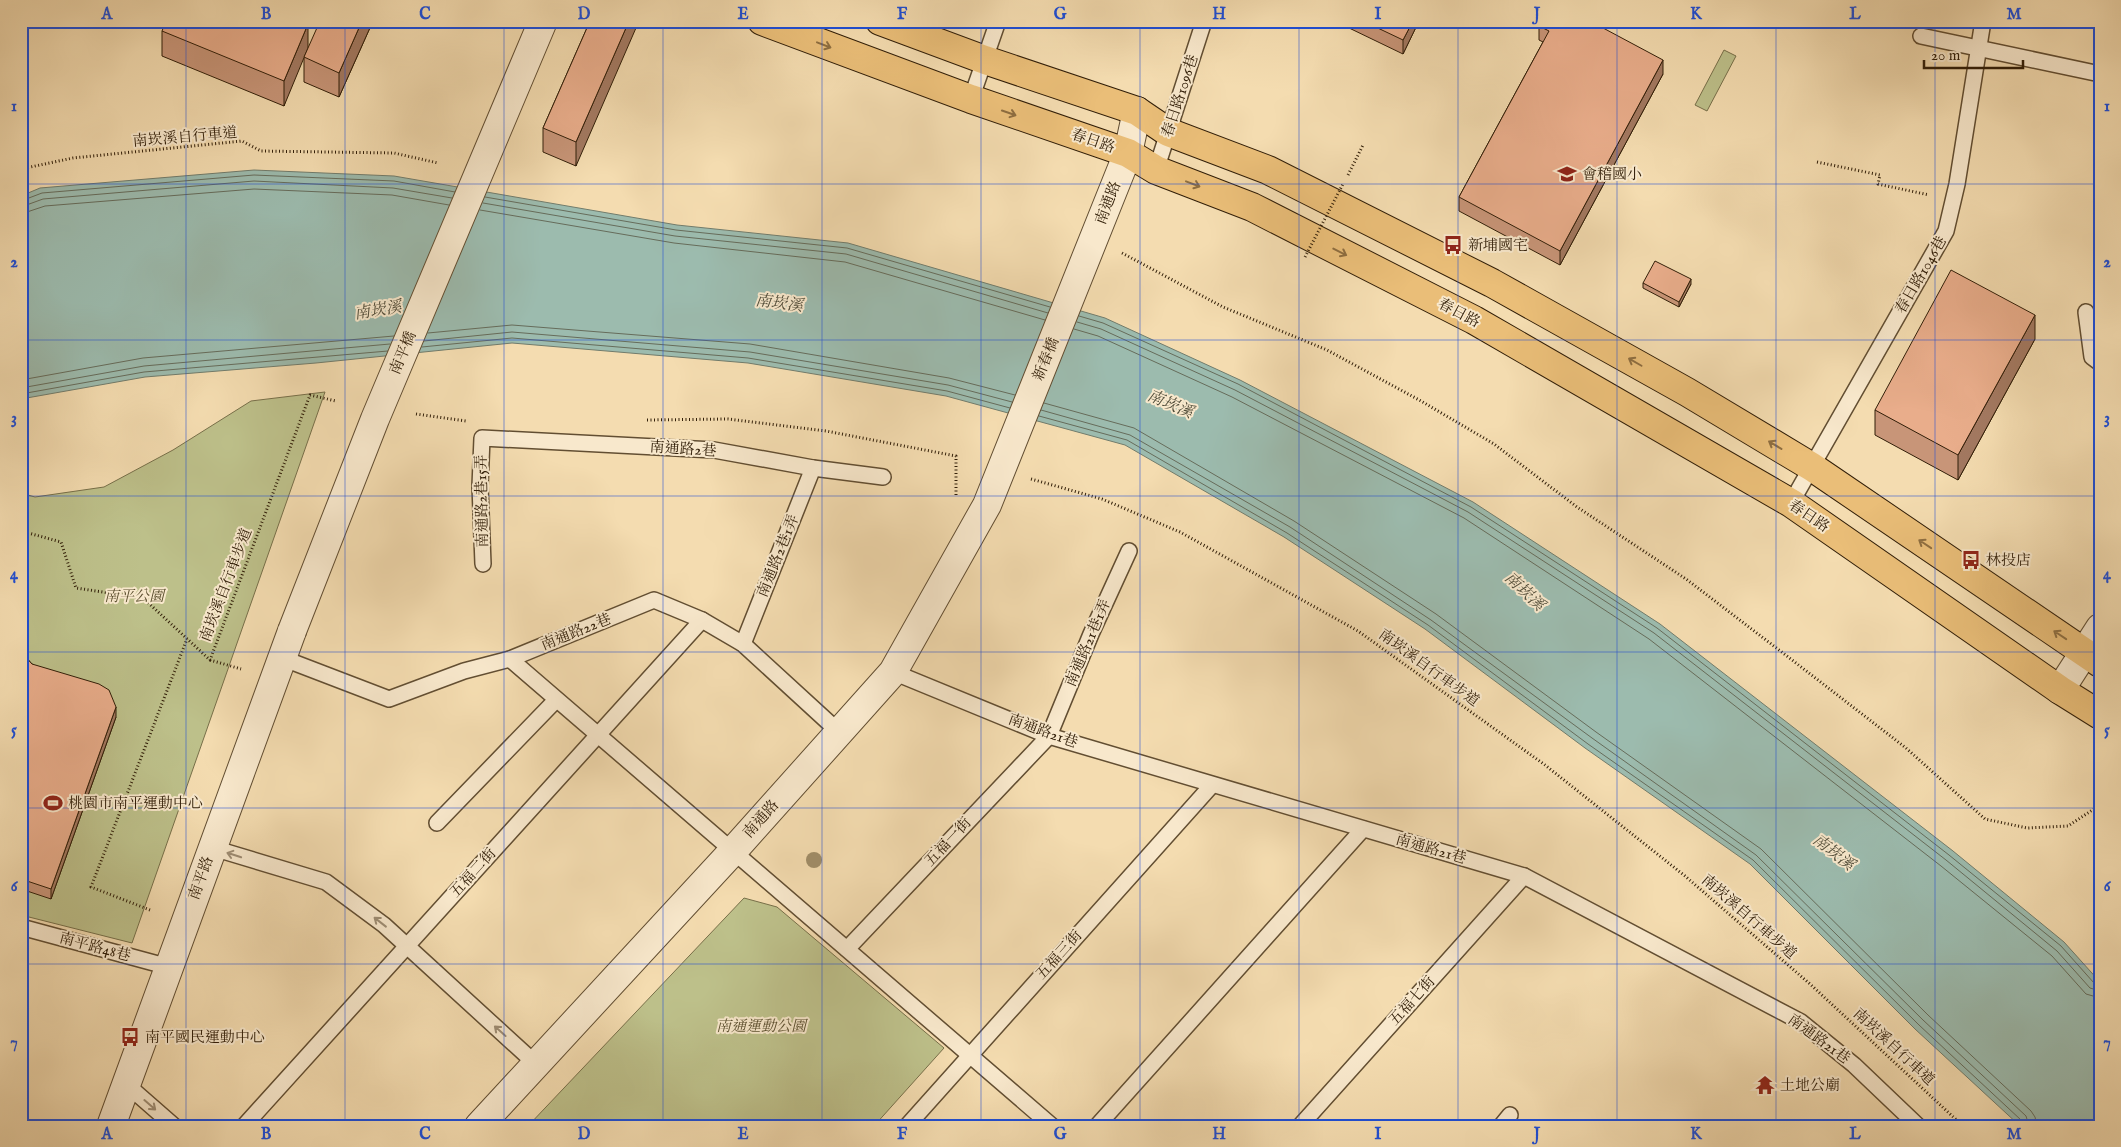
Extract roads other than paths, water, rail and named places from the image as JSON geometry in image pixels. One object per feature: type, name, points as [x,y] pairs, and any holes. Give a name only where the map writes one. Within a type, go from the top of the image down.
[{"type":"main road","name":"春日路","points":[[762,21],[971,100],[1128,153],[1156,170],[1252,207],[1474,320],[1791,503],[2060,690],[2100,715]]},
{"type":"main road","points":[[880,21],[984,60],[1137,111],[1168,132],[1268,170],[1492,283],[1687,392],[1812,467],[2092,658]]},
{"type":"street","name":"南平橋","points":[[292,631],[375,419],[543,21]]},
{"type":"street","name":"南通路","points":[[1095,238],[1128,153],[1137,111]]},
{"type":"street","name":"新春橋","points":[[998,479],[1095,238]]},
{"type":"street","name":"南通路","points":[[479,1126],[733,851],[893,672],[987,505],[998,479]]},
{"type":"street","points":[[2060,690],[2092,658],[2100,628]]},
{"type":"street","name":"南平路","points":[[110,1126],[292,631]]},
{"type":"lane","points":[[971,100],[998,21]]},
{"type":"lane","name":"春日路1096巷","points":[[1156,170],[1204,21]]},
{"type":"lane","name":"春日路1046巷","points":[[1791,503],[1946,231],[1957,184],[1983,21]]},
{"type":"lane","points":[[1921,36],[2100,74]]},
{"type":"lane","points":[[2086,312],[2092,358],[2100,363]]},
{"type":"lane","name":"南通路2巷","points":[[482,438],[714,450],[813,468],[883,477]]},
{"type":"lane","name":"南通路2巷15弄","points":[[482,438],[480,486],[483,564]]},
{"type":"lane","name":"南通路2巷1弄","points":[[743,644],[813,468]]},
{"type":"lane","name":"南通路21巷1弄","points":[[1049,736],[1091,634],[1129,551]]},
{"type":"lane","name":"南通路22巷","points":[[282,658],[389,699],[464,671],[510,659],[654,600],[702,620],[743,644],[839,732]]},
{"type":"lane","name":"五福二街","points":[[244,1126],[702,620]]},
{"type":"lane","points":[[510,659],[1052,1126]]},
{"type":"lane","name":"南通路21巷","points":[[893,672],[1049,736],[1524,876],[1801,1022],[1854,1065],[1918,1126]]},
{"type":"lane","points":[[437,823],[556,700]]},
{"type":"lane","name":"五福一街","points":[[847,949],[1049,736]]},
{"type":"lane","name":"五福三街","points":[[906,1126],[1212,785]]},
{"type":"lane","points":[[1097,1126],[1363,829]]},
{"type":"lane","points":[[213,848],[326,882],[384,925],[536,1064]]},
{"type":"lane","name":"五福七街","points":[[1300,1126],[1524,876]]},
{"type":"lane","name":"南平路48巷","points":[[21,927],[168,967]]},
{"type":"lane","points":[[126,1084],[174,1126]]},
{"type":"water","name":"南崁溪","points":[[254,170],[394,176],[677,225],[848,243],[1105,318],[1240,380],[1473,502],[1660,624],[1953,851],[2064,942],[2100,982],[2100,1126],[2020,1126],[1915,1029],[1750,864],[1585,748],[1425,629],[1284,537],[1125,445],[946,396],[748,363],[512,343],[316,363],[145,377],[21,399],[21,196],[40,188]]},
{"type":"place","name":"會稽國小","points":[[1567,174]]},
{"type":"place","name":"新埔國宅","points":[[1453,245]]},
{"type":"place","name":"林投店","points":[[1971,560]]},
{"type":"place","name":"桃園市南平運動中心","points":[[53,803]]},
{"type":"place","name":"南平國民運動中心","points":[[130,1037]]},
{"type":"place","name":"土地公廟","points":[[1765,1085]]},
{"type":"park label","name":"南平公園","points":[[134,596]]},
{"type":"park label","name":"南通運動公園","points":[[761,1026]]}]
